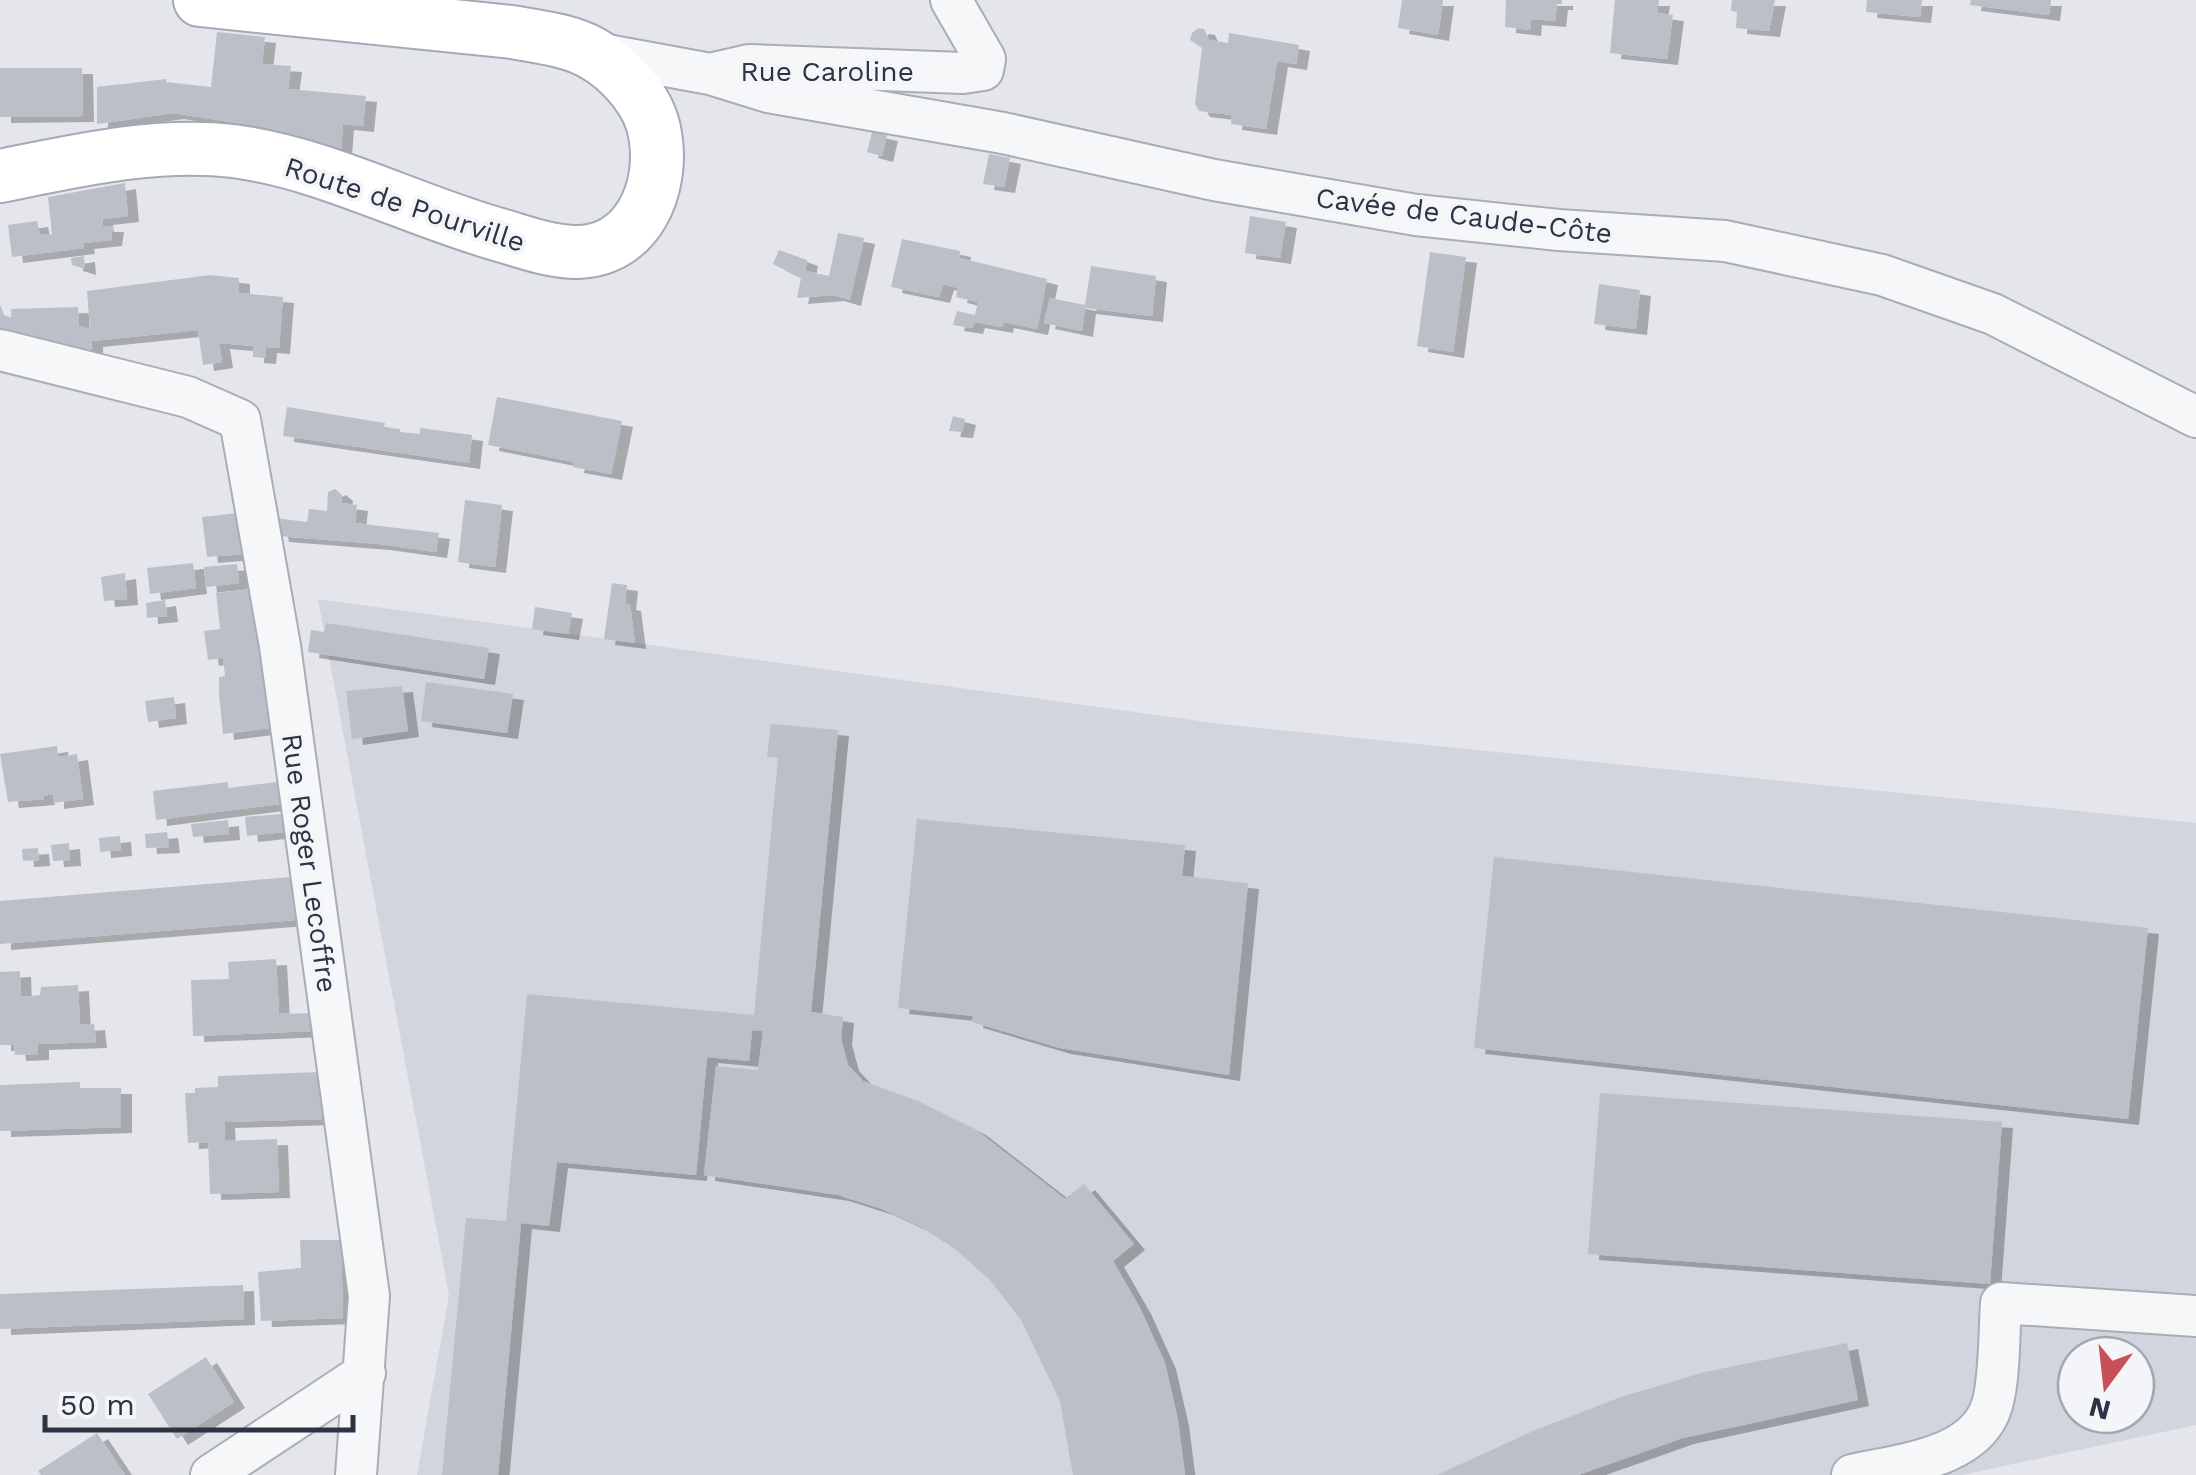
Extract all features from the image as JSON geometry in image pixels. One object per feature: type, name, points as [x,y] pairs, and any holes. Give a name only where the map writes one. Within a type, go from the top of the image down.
[{"type":"main road","points":[[200,0],[512,32],[555,39],[605,63]]},
{"type":"main road","name":"Route de Pourville","points":[[0,176],[165,150],[233,152],[315,172],[544,248],[576,252],[601,249],[621,240],[640,220],[653,197],[657,145],[652,118],[638,95],[605,63]]},
{"type":"street","name":"Rue Caroline","points":[[605,63],[710,74],[749,65],[963,74],[983,70],[986,59],[951,0]]},
{"type":"street","name":"Cavée de Caude-Côte","points":[[710,74],[768,92],[1003,133],[1214,180],[1379,208],[1542,229],[1725,241],[1882,275],[1993,314],[2196,417]]},
{"type":"street","name":"Rue Roger Lecoffre","points":[[0,350],[188,397],[240,420],[280,646],[369,1296],[365,1373]]},
{"type":"street","points":[[1852,1475],[1960,1446],[1981,1428],[1993,1404],[2001,1303],[2196,1316]]},
{"type":"street","points":[[211,1475],[365,1373]]},
{"type":"street","points":[[356,1475],[365,1373]]},
{"type":"shaded area","points":[[318,599],[1221,724],[2196,823],[2196,1425],[2156,1434],[2156,1335],[2056,1335],[2056,1435],[2149,1435],[1962,1475],[417,1475],[449,1295]]},
{"type":"building","points":[[1402,0],[1443,0],[1438,35],[1398,28]]},
{"type":"building","points":[[1506,0],[1562,0],[1562,4],[1557,4],[1555,21],[1531,19],[1530,30],[1505,27]]},
{"type":"building","points":[[1615,0],[1659,0],[1657,13],[1673,15],[1667,59],[1610,53]]},
{"type":"building","points":[[1732,0],[1775,0],[1769,31],[1736,28],[1737,12],[1731,11]]},
{"type":"building","points":[[1867,0],[1922,0],[1920,17],[1866,12]]},
{"type":"building","points":[[1971,0],[2051,0],[2049,15],[1970,5]]},
{"type":"building","points":[[1198,28],[1204,29],[1209,40],[1228,43],[1229,33],[1299,45],[1296,64],[1277,61],[1266,129],[1231,124],[1232,115],[1199,111],[1195,104],[1202,48],[1190,40]]},
{"type":"building","points":[[217,32],[265,37],[262,64],[291,66],[288,89],[366,96],[363,126],[343,124],[341,149],[263,127],[173,113],[97,124],[97,87],[166,79],[211,87]]},
{"type":"building","points":[[0,68],[82,68],[83,116],[0,117]]},
{"type":"building","points":[[872,132],[887,135],[882,156],[867,152]]},
{"type":"building","points":[[989,154],[1010,158],[1004,187],[983,184]]},
{"type":"building","points":[[125,183],[128,216],[102,219],[103,226],[113,226],[111,240],[83,243],[84,248],[12,257],[8,225],[37,221],[40,235],[52,234],[48,197]]},
{"type":"building","points":[[1250,216],[1286,222],[1280,258],[1245,253]]},
{"type":"building","points":[[838,233],[864,238],[850,300],[833,295],[797,298],[801,278],[773,264],[779,250],[807,260],[805,271],[829,276]]},
{"type":"building","points":[[902,239],[960,251],[959,258],[1047,279],[1037,329],[1003,322],[1002,327],[974,322],[972,328],[953,325],[957,311],[975,315],[978,302],[956,297],[958,288],[943,284],[939,297],[891,287]]},
{"type":"building","points":[[1430,252],[1466,257],[1453,352],[1417,346]]},
{"type":"building","points":[[84,256],[85,269],[72,265],[71,258]]},
{"type":"building","points":[[1091,266],[1156,276],[1152,316],[1085,308],[1082,331],[1044,323],[1050,298],[1085,305]]},
{"type":"building","points":[[210,275],[239,278],[239,293],[283,297],[279,348],[266,347],[265,358],[253,357],[253,346],[219,343],[222,362],[203,365],[198,330],[92,341],[92,353],[0,330],[0,305],[4,315],[12,318],[11,309],[78,307],[79,326],[90,329],[87,291]]},
{"type":"building","points":[[1599,284],[1640,290],[1636,329],[1594,324]]},
{"type":"building","points":[[497,397],[622,421],[611,474],[573,467],[574,462],[488,445]]},
{"type":"building","points":[[287,407],[385,423],[384,427],[400,432],[420,434],[420,428],[472,435],[469,463],[283,436]]},
{"type":"building","points":[[953,416],[965,419],[962,432],[949,431]]},
{"type":"building","points":[[335,489],[342,495],[341,503],[357,505],[355,523],[439,533],[436,552],[278,536],[275,518],[307,522],[309,509],[327,511],[328,492]]},
{"type":"building","points":[[465,500],[502,505],[495,567],[458,562]]},
{"type":"building","points":[[247,512],[241,531],[243,554],[207,557],[202,517]]},
{"type":"building","points":[[193,563],[196,588],[150,594],[147,568]]},
{"type":"building","points":[[237,564],[239,583],[206,587],[204,567]]},
{"type":"building","points":[[125,573],[127,599],[104,601],[101,577]]},
{"type":"building","points":[[612,583],[627,585],[625,604],[630,605],[635,643],[604,639]]},
{"type":"building","points":[[253,589],[270,728],[223,734],[219,677],[225,676],[223,658],[208,660],[204,631],[220,629],[216,593]]},
{"type":"building","points":[[165,600],[167,616],[147,618],[146,603]]},
{"type":"building","points":[[535,607],[572,613],[568,634],[532,629]]},
{"type":"building","points":[[326,623],[489,648],[484,679],[308,652],[311,630],[324,632]]},
{"type":"building","points":[[426,682],[513,694],[507,733],[421,721]]},
{"type":"building","points":[[402,686],[408,731],[352,739],[346,691]]},
{"type":"building","points":[[174,697],[176,718],[148,722],[145,701]]},
{"type":"building","points":[[771,724],[838,730],[811,1012],[843,1017],[841,1039],[848,1065],[863,1081],[918,1101],[975,1129],[1065,1199],[1084,1184],[1134,1244],[1113,1261],[1165,1363],[1185,1475],[1073,1475],[1060,1401],[1021,1320],[990,1280],[955,1249],[921,1227],[838,1195],[704,1175],[716,1066],[758,1070],[763,1031],[752,1030],[749,1061],[707,1057],[696,1175],[557,1162],[549,1226],[521,1223],[498,1475],[442,1475],[466,1218],[506,1221],[527,994],[754,1015],[778,758],[767,757]]},
{"type":"building","points":[[57,746],[58,757],[77,754],[83,799],[53,803],[53,794],[43,796],[44,799],[8,802],[0,754]]},
{"type":"building","points":[[228,782],[228,788],[277,782],[280,804],[156,820],[153,791]]},
{"type":"building","points":[[282,814],[284,832],[247,836],[245,817]]},
{"type":"building","points":[[917,819],[1185,845],[1182,876],[1248,883],[1229,1075],[1060,1048],[972,1022],[973,1016],[898,1008]]},
{"type":"building","points":[[228,820],[229,834],[193,837],[191,824]]},
{"type":"building","points":[[167,832],[169,847],[146,848],[145,834]]},
{"type":"building","points":[[120,836],[121,850],[100,852],[99,838]]},
{"type":"building","points":[[69,843],[70,860],[53,861],[51,845]]},
{"type":"building","points":[[38,848],[39,860],[23,861],[22,849]]},
{"type":"building","points":[[1494,857],[2148,928],[2128,1119],[1474,1048]]},
{"type":"building","points":[[291,877],[295,920],[0,944],[0,901]]},
{"type":"building","points":[[276,959],[279,1014],[312,1013],[313,1031],[193,1036],[191,980],[229,979],[228,962]]},
{"type":"building","points":[[20,971],[21,997],[40,995],[41,987],[78,985],[80,1025],[94,1024],[96,1042],[38,1044],[38,1054],[15,1055],[14,1045],[0,1045],[0,972]]},
{"type":"building","points":[[320,1072],[322,1119],[224,1122],[225,1141],[277,1139],[279,1192],[210,1194],[208,1142],[188,1143],[185,1093],[195,1093],[195,1088],[218,1087],[218,1076]]},
{"type":"building","points":[[80,1082],[80,1088],[121,1088],[121,1127],[0,1131],[0,1085]]},
{"type":"building","points":[[1600,1093],[2002,1122],[1990,1284],[1588,1254]]},
{"type":"building","points":[[300,1240],[341,1240],[343,1318],[261,1321],[258,1272],[301,1268]]},
{"type":"building","points":[[243,1285],[244,1319],[0,1329],[0,1294]]},
{"type":"building","points":[[1847,1343],[1858,1400],[1683,1438],[1578,1475],[1437,1475],[1533,1431],[1621,1397],[1705,1372]]},
{"type":"building","points":[[206,1357],[234,1402],[177,1439],[148,1394]]},
{"type":"building","points":[[97,1433],[125,1475],[41,1475],[38,1471]]}]
